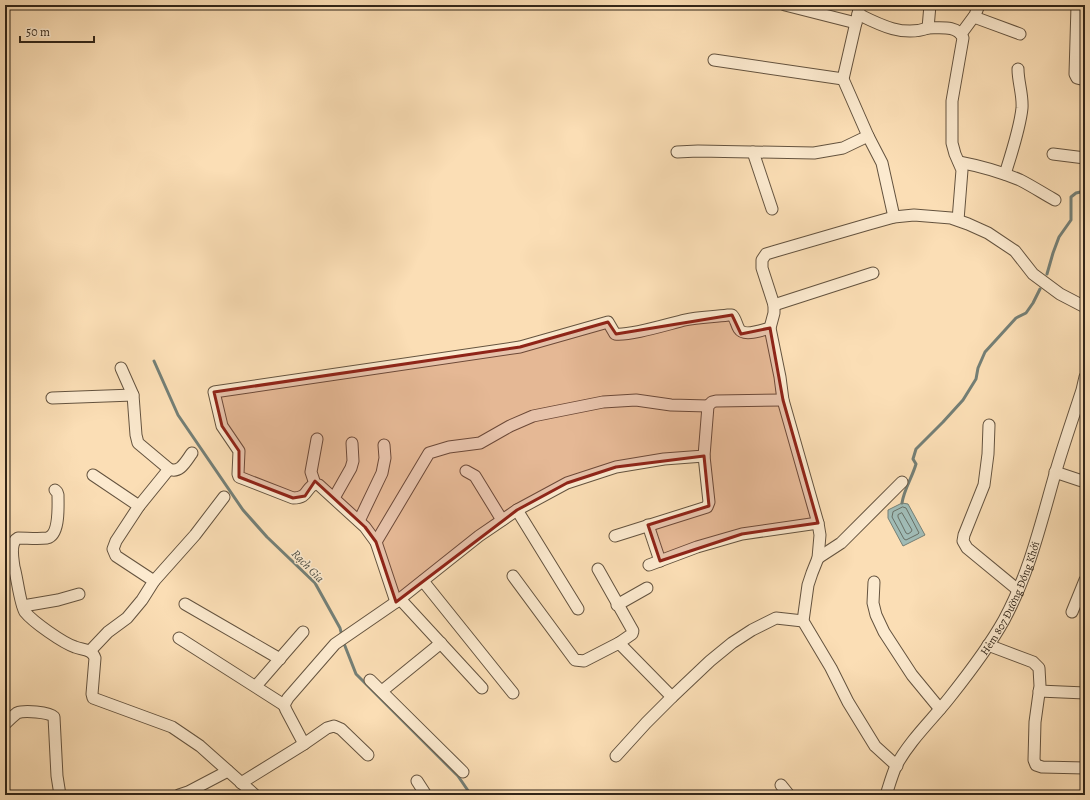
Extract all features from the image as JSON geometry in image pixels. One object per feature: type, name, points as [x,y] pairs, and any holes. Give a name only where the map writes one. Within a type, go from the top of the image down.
[{"type":"street","points":[[785,5],[858,14],[888,28],[898,30],[952,28],[961,34],[963,38],[952,101],[952,143],[962,170],[958,220]]},
{"type":"street","points":[[928,28],[930,5]]},
{"type":"street","points":[[961,34],[974,17],[979,5]]},
{"type":"street","points":[[1077,6],[1075,74],[1077,78],[1085,80]]},
{"type":"street","points":[[858,14],[843,79],[868,136],[882,163],[894,217]]},
{"type":"street","points":[[974,17],[1020,34]]},
{"type":"street","points":[[714,60],[843,79]]},
{"type":"street","points":[[1005,174],[1022,109],[1018,69]]},
{"type":"street","points":[[677,152],[824,152],[843,148],[868,136]]},
{"type":"street","points":[[753,152],[772,209]]},
{"type":"street","points":[[1053,154],[1085,158]]},
{"type":"street","points":[[959,162],[1005,174],[1055,200]]},
{"type":"street","points":[[896,766],[875,746],[848,702],[831,668],[803,621],[808,585],[818,558],[820,535],[818,522],[783,400],[770,328],[774,313],[774,305],[762,268],[762,260],[766,254],[894,217],[914,215],[939,216],[958,220],[988,233],[1015,251],[1033,274],[1060,294],[1085,307]]},
{"type":"street","points":[[774,305],[872,273]]},
{"type":"street","points":[[315,484],[312,485],[305,496],[293,498],[239,477],[239,451],[222,426],[214,392],[520,347],[608,322],[615,334],[629,333],[687,320],[728,315],[732,315],[734,317],[742,332],[746,333],[770,328]]},
{"type":"street","points":[[121,368],[133,395],[136,436],[138,443],[169,469],[174,471],[179,470],[192,454]]},
{"type":"street","name":"Hẻm 807 Đường Đồng Khởi","points":[[886,795],[896,766],[916,736],[950,697],[988,645],[1004,620],[1033,552],[1085,377]]},
{"type":"street","points":[[52,398],[133,395]]},
{"type":"street","points":[[376,542],[429,453],[449,447],[480,443],[510,426],[533,416],[603,402],[636,400],[671,405],[708,406]]},
{"type":"street","points":[[615,536],[707,507],[709,505],[704,456],[708,406],[712,402],[783,400]]},
{"type":"street","points":[[989,425],[988,454],[984,485],[962,541],[967,548],[1018,590]]},
{"type":"street","points":[[317,439],[310,472],[315,484],[319,485],[365,527],[376,542],[398,601],[482,688]]},
{"type":"street","points":[[334,498],[351,468],[353,461],[352,443]]},
{"type":"street","points":[[359,521],[382,473],[385,458],[384,445]]},
{"type":"street","points":[[284,705],[288,698],[335,644],[398,601],[479,536],[517,510],[567,483],[616,467],[664,459],[704,456]]},
{"type":"street","points":[[154,581],[116,556],[113,549],[116,540],[139,506],[169,469]]},
{"type":"street","points":[[466,471],[476,476],[502,520]]},
{"type":"street","points":[[1056,472],[1085,482]]},
{"type":"street","points":[[93,475],[139,506]]},
{"type":"street","points":[[818,558],[841,543],[902,482]]},
{"type":"street","points":[[55,490],[58,495],[57,524],[53,533],[47,538],[18,538],[15,540],[14,544],[12,557],[23,606],[27,614],[54,636],[71,646],[90,651],[94,654],[93,698],[172,727],[200,746],[252,794]]},
{"type":"street","points":[[90,651],[108,632],[127,618],[142,600],[154,581],[195,535],[224,497]]},
{"type":"street","points":[[517,510],[578,609]]},
{"type":"street","points":[[649,565],[697,547],[742,534],[818,522]]},
{"type":"street","points":[[648,525],[660,561]]},
{"type":"street","points":[[513,576],[575,660],[584,661],[619,643],[632,634],[632,631],[598,569]]},
{"type":"street","points":[[423,580],[513,693]]},
{"type":"street","points":[[1072,612],[1085,580]]},
{"type":"street","points":[[874,582],[873,604],[876,615],[884,632],[912,675],[940,709]]},
{"type":"street","points":[[617,605],[647,588]]},
{"type":"street","points":[[23,606],[58,600],[79,594]]},
{"type":"street","points":[[186,604],[280,659]]},
{"type":"street","points":[[616,756],[646,722],[710,661],[732,643],[752,630],[776,618],[803,621]]},
{"type":"street","points":[[256,686],[303,632]]},
{"type":"street","points":[[179,638],[284,705],[304,744]]},
{"type":"street","points":[[619,643],[672,697]]},
{"type":"street","points":[[382,691],[441,644]]},
{"type":"street","points":[[988,645],[1033,662],[1038,668],[1039,691],[1035,722],[1034,760],[1036,765],[1042,767],[1085,768]]},
{"type":"street","points":[[370,680],[463,772]]},
{"type":"street","points":[[1039,691],[1085,693]]},
{"type":"street","points":[[5,724],[18,713],[22,712],[45,713],[54,717],[57,776],[60,795]]},
{"type":"street","points":[[241,783],[327,728],[334,726],[341,729],[368,755]]},
{"type":"street","points":[[179,795],[188,792],[228,771]]},
{"type":"street","points":[[417,781],[426,795]]},
{"type":"street","points":[[781,785],[789,795]]},
{"type":"highlighted area","points":[[732,315],[741,334],[770,328],[783,400],[818,523],[742,534],[660,561],[648,525],[709,506],[704,456],[616,467],[567,483],[517,510],[396,602],[376,542],[365,527],[315,481],[305,496],[293,498],[239,477],[239,451],[222,426],[214,392],[520,347],[608,322],[616,334]]},
{"type":"water","points":[[902,503],[908,504],[925,535],[903,546],[888,518],[888,510]]},
{"type":"waterway","points":[[1047,274],[1059,237],[1071,220],[1071,197],[1076,193],[1085,191]]},
{"type":"waterway","points":[[902,503],[904,493],[916,464],[913,459],[916,449],[963,400],[976,379],[978,368],[985,352],[1016,318],[1026,313],[1040,289]]},
{"type":"waterway","name":"Rạch Gia","points":[[154,361],[178,415],[243,510],[267,537],[315,583],[340,628],[342,636]]},
{"type":"waterway","name":"Rạch Gia","points":[[343,641],[356,674],[458,776],[471,795]]}]
